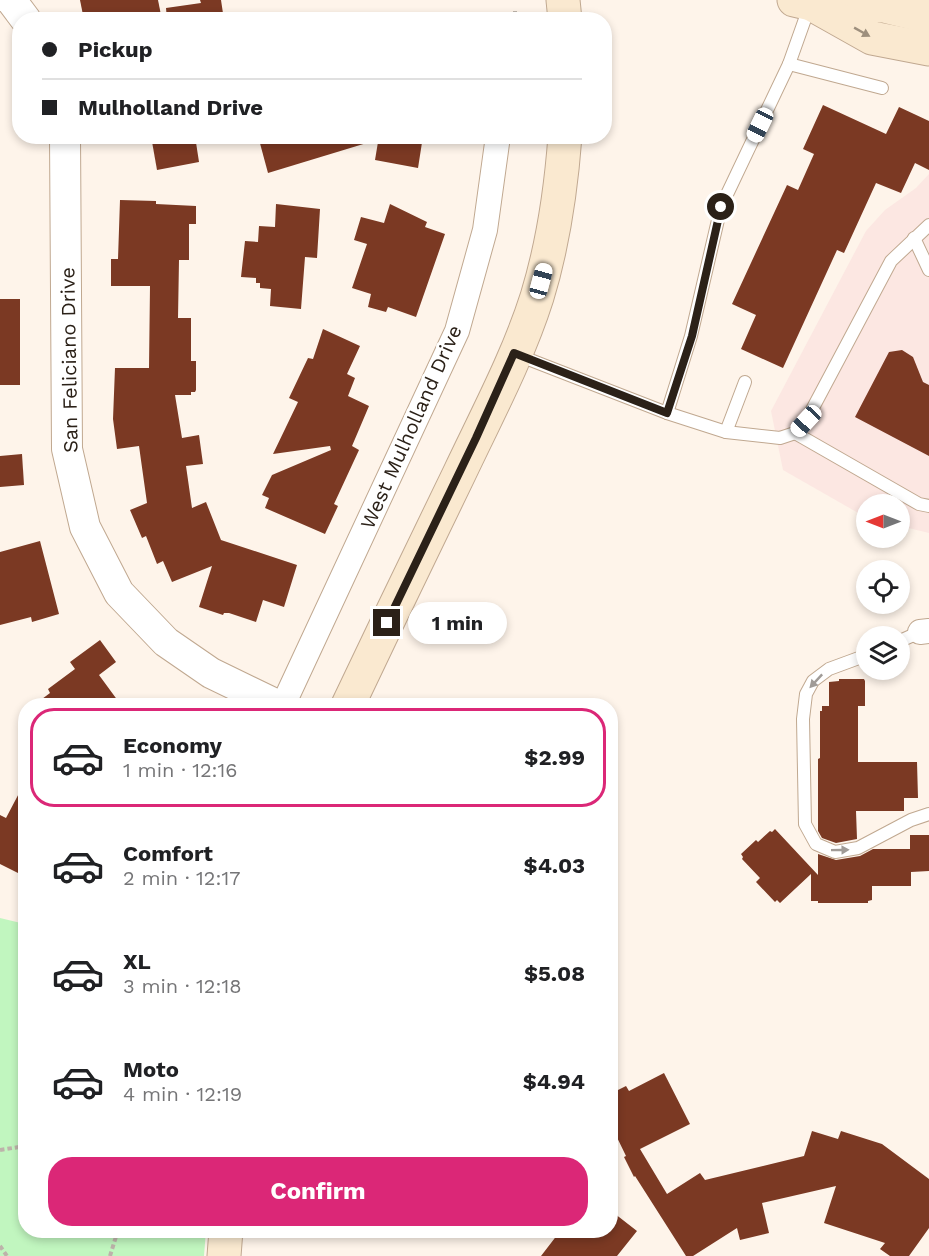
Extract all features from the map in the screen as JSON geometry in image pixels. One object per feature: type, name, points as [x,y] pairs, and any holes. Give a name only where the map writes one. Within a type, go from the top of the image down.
[{"type":"main road","points":[[803,2],[884,6],[929,17]]},
{"type":"main road","points":[[803,2],[873,38],[929,50]]},
{"type":"main road","points":[[351,698],[476,438],[537,297],[549,249],[561,183],[564,144]]},
{"type":"main road","points":[[224,1256],[225,1238]]},
{"type":"street","name":"San Feliciano Drive","points":[[66,144],[68,449],[84,527],[119,593],[166,642],[211,673],[263,698]]},
{"type":"street","name":"West Mulholland Drive","points":[[286,698],[457,331],[485,230],[497,144]]},
{"type":"lane","points":[[667,413],[692,336],[721,207],[789,64],[803,2]]},
{"type":"lane","points":[[789,64],[882,88]]},
{"type":"lane","points":[[514,353],[667,413],[726,432],[780,438],[795,433],[806,421],[891,261],[929,225]]},
{"type":"lane","points":[[915,238],[929,270]]},
{"type":"lane","points":[[726,432],[745,382]]},
{"type":"lane","points":[[795,433],[919,504],[929,506]]},
{"type":"lane","points":[[856,659],[828,669],[813,681],[806,694],[803,719],[805,824],[816,844],[835,852],[858,848],[910,820],[929,814]]},
{"type":"path","points":[[0,1150],[18,1147]]},
{"type":"path","points":[[110,1256],[116,1238]]},
{"type":"path","points":[[0,1246],[7,1256]]},
{"type":"shaded area","points":[[929,174],[929,533],[910,528],[910,494],[856,494],[856,512],[783,470],[771,411],[866,231],[885,210],[916,188]]},
{"type":"green space","points":[[0,918],[18,922],[18,1238],[205,1238],[204,1256],[0,1256]]},
{"type":"building","points":[[80,0],[158,0],[160,12],[82,12]]},
{"type":"building","points":[[200,0],[221,0],[223,12],[166,12],[166,8],[201,3]]},
{"type":"building","points":[[823,105],[886,134],[899,107],[929,121],[929,170],[915,163],[901,193],[876,183],[844,253],[837,250],[783,368],[741,349],[756,315],[732,304],[787,185],[798,190],[814,154],[803,149]]},
{"type":"building","points":[[152,144],[196,144],[199,162],[157,170]]},
{"type":"building","points":[[260,144],[363,144],[268,173]]},
{"type":"building","points":[[378,144],[422,144],[418,168],[375,160]]},
{"type":"building","points":[[120,200],[156,201],[156,204],[196,206],[196,224],[189,224],[189,260],[179,260],[178,318],[191,318],[191,361],[196,361],[196,390],[191,392],[191,395],[175,395],[182,438],[199,435],[203,464],[186,466],[192,508],[206,502],[221,540],[297,565],[284,607],[263,600],[256,622],[229,613],[223,615],[199,607],[212,566],[172,582],[163,561],[157,564],[146,536],[142,538],[130,510],[147,503],[139,446],[117,449],[113,419],[115,368],[149,368],[150,286],[111,286],[111,259],[118,259]]},
{"type":"building","points":[[276,204],[320,209],[317,258],[305,257],[301,309],[270,306],[271,289],[260,288],[260,283],[256,283],[256,278],[241,277],[245,241],[258,242],[259,226],[275,227]]},
{"type":"building","points":[[390,204],[427,222],[425,227],[445,234],[416,317],[388,307],[386,312],[368,307],[371,294],[352,288],[367,244],[354,240],[361,217],[384,223]]},
{"type":"building","points":[[0,299],[20,299],[20,385],[0,385]]},
{"type":"building","points":[[323,329],[360,346],[347,374],[355,378],[348,396],[369,406],[352,446],[359,450],[334,504],[338,506],[325,534],[265,508],[269,498],[262,495],[272,475],[331,450],[330,446],[273,454],[298,402],[289,398],[308,358],[313,359]]},
{"type":"building","points":[[902,350],[913,357],[923,382],[929,385],[929,456],[855,417],[889,352]]},
{"type":"building","points":[[22,454],[24,485],[0,487],[0,456]]},
{"type":"building","points":[[40,541],[59,614],[32,622],[31,617],[0,625],[0,552]]},
{"type":"building","points":[[100,640],[116,662],[99,675],[116,698],[43,698],[50,693],[48,689],[75,669],[70,662]]},
{"type":"building","points":[[839,679],[856,679],[865,681],[865,706],[858,706],[858,762],[917,762],[918,798],[904,798],[904,811],[856,811],[857,839],[836,843],[822,838],[818,831],[818,759],[820,758],[820,711],[822,711],[822,706],[829,706],[829,682],[839,681]]},
{"type":"building","points":[[18,795],[18,873],[0,864],[0,815],[6,818]]},
{"type":"building","points":[[775,829],[818,875],[818,854],[836,860],[860,856],[873,849],[910,849],[910,835],[929,835],[929,871],[911,872],[911,886],[872,886],[872,900],[868,903],[811,901],[811,874],[780,903],[777,900],[775,902],[756,882],[760,878],[742,859],[741,854],[756,840],[758,842]]},
{"type":"building","points":[[664,1073],[690,1124],[640,1149],[667,1194],[700,1173],[705,1180],[804,1156],[812,1131],[838,1139],[841,1131],[882,1144],[929,1179],[929,1228],[909,1256],[890,1256],[880,1249],[885,1243],[824,1223],[836,1186],[762,1203],[769,1233],[740,1240],[737,1228],[693,1256],[686,1256],[634,1177],[624,1157],[626,1156],[618,1140],[618,1090],[626,1086],[629,1091]]},
{"type":"building","points":[[618,1216],[637,1231],[617,1256],[541,1256],[555,1238],[618,1238]]},
{"type":"route","points":[[387,623],[514,353],[667,413],[692,336],[721,207]]}]
